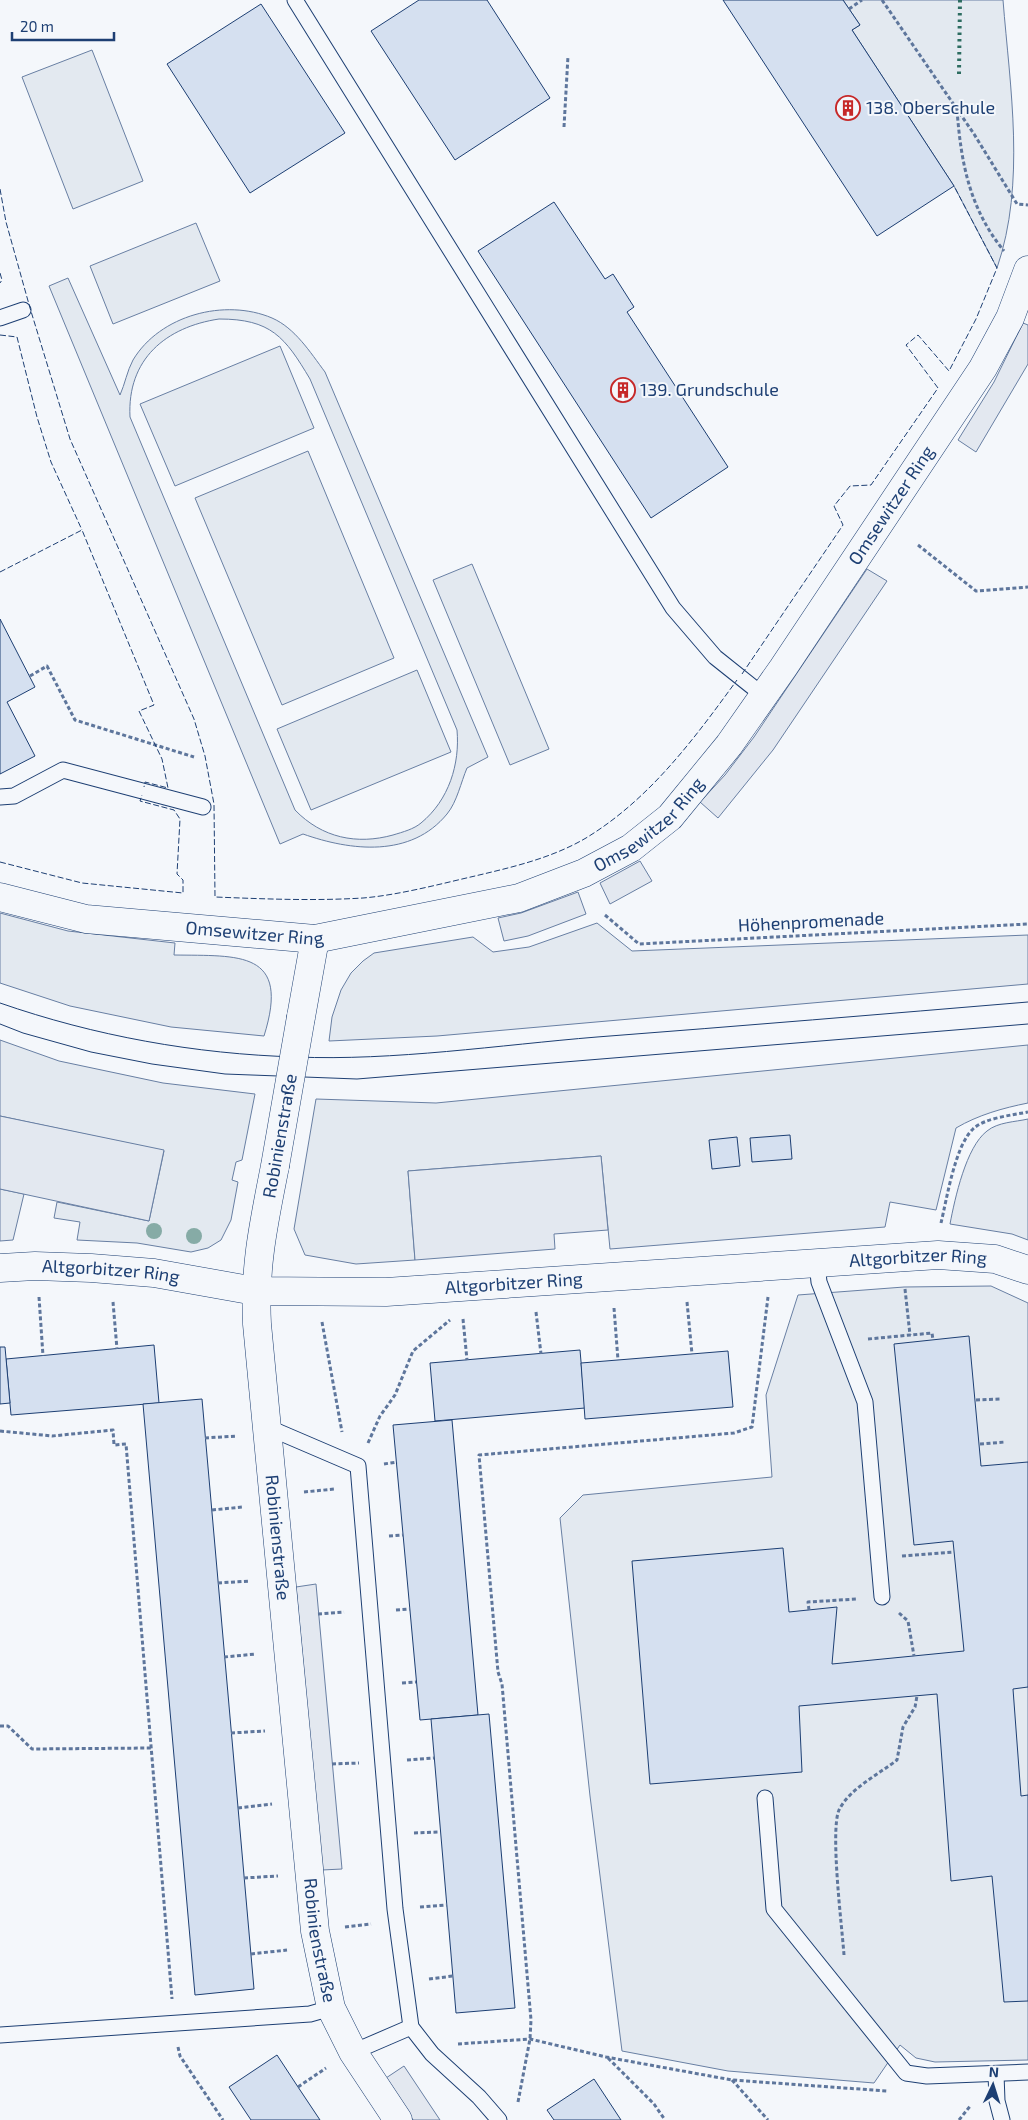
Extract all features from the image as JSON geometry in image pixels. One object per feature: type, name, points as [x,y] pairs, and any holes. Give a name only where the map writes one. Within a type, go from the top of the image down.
[{"type":"street","name":"Omsewitzer Ring","points":[[0,896],[86,919],[314,939],[520,898],[584,874],[631,848],[670,817],[730,745],[983,368],[1010,318],[1018,263]]},
{"type":"street","name":"Robinienstraße","points":[[314,939],[258,1254],[255,1291],[315,1931],[331,2008],[353,2052],[398,2120]]},
{"type":"street","name":"Altgorbitzer Ring","points":[[0,1268],[35,1266],[136,1272],[255,1291],[386,1292],[938,1255],[995,1259],[1028,1270]]},
{"type":"lane","points":[[296,0],[673,608],[715,657],[764,696]]},
{"type":"lane","points":[[0,318],[23,310]]},
{"type":"lane","points":[[0,797],[14,796],[63,770],[203,807]]},
{"type":"lane","points":[[817,1264],[819,1282],[865,1402],[882,1597]]},
{"type":"lane","points":[[267,1427],[353,1464],[395,1900],[411,2027],[432,2054],[479,2096],[499,2120]]},
{"type":"lane","points":[[765,1798],[774,1909],[906,2073],[927,2076],[1028,2072]]},
{"type":"lane","points":[[0,2035],[174,2025],[310,2014],[331,2008]]},
{"type":"lane","points":[[353,2052],[411,2027]]},
{"type":"lane","points":[[996,2074],[997,2101],[1002,2120]]},
{"type":"path","points":[[849,9],[862,0]]},
{"type":"path","points":[[882,0],[956,109],[1017,204],[1028,205]]},
{"type":"path","points":[[564,127],[568,56]]},
{"type":"path","points":[[956,109],[960,153],[970,187],[982,217],[994,239],[1018,263]]},
{"type":"path","points":[[918,545],[976,591],[1028,587]]},
{"type":"path","points":[[30,676],[47,666],[76,720],[194,757]]},
{"type":"path","name":"Höhenpromenade","points":[[606,915],[639,944],[1028,924]]},
{"type":"path","points":[[939,1231],[961,1148],[973,1128],[996,1118],[1028,1112]]},
{"type":"path","points":[[904,1281],[910,1335]]},
{"type":"path","points":[[38,1294],[43,1356]]},
{"type":"path","points":[[112,1294],[117,1349]]},
{"type":"path","points":[[516,2111],[532,2020],[507,1733],[488,1571],[479,1455],[734,1433],[752,1428],[768,1294]]},
{"type":"path","points":[[688,1305],[692,1354]]},
{"type":"path","points":[[353,1464],[380,1416],[395,1395],[412,1351],[455,1315]]},
{"type":"path","points":[[537,1316],[541,1354]]},
{"type":"path","points":[[615,1319],[618,1360]]},
{"type":"path","points":[[463,1320],[467,1360]]},
{"type":"path","points":[[322,1321],[353,1464]]},
{"type":"path","points":[[841,1341],[932,1333],[933,1340]]},
{"type":"path","points":[[976,1400],[1001,1399]]},
{"type":"path","points":[[0,1431],[52,1436],[113,1430],[114,1445],[126,1444],[171,1997]]},
{"type":"path","points":[[205,1438],[230,1436]]},
{"type":"path","points":[[980,1444],[1005,1442]]},
{"type":"path","points":[[316,1491],[337,1489]]},
{"type":"path","points":[[212,1510],[238,1508]]},
{"type":"path","points":[[879,1558],[954,1552]]},
{"type":"path","points":[[218,1583],[244,1581]]},
{"type":"path","points":[[318,1614],[331,1613]]},
{"type":"path","points":[[224,1657],[248,1655]]},
{"type":"path","points":[[836,1985],[846,1972],[836,1834],[839,1810],[852,1793],[897,1760],[903,1727],[915,1708],[917,1696]]},
{"type":"path","points":[[0,1726],[8,1726],[32,1749],[151,1748]]},
{"type":"path","points":[[231,1733],[272,1730]]},
{"type":"path","points":[[411,1760],[434,1758]]},
{"type":"path","points":[[332,1764],[343,1764]]},
{"type":"path","points":[[238,1808],[279,1803]]},
{"type":"path","points":[[244,1878],[285,1876]]},
{"type":"path","points":[[342,1927],[368,1924]]},
{"type":"path","points":[[251,1954],[296,1949]]},
{"type":"path","points":[[174,2025],[180,2056],[223,2120]]},
{"type":"path","points":[[432,2054],[455,2044],[530,2040],[606,2057],[732,2080],[905,2092],[906,2073]]},
{"type":"path","points":[[606,2057],[654,2104],[665,2120]]},
{"type":"path","points":[[298,2087],[319,2072]]},
{"type":"path","points":[[732,2080],[768,2120]]},
{"type":"shaded area","points":[[843,0],[1003,0],[1014,135],[1011,203],[1006,236],[997,268],[954,186],[852,30],[860,25]]},
{"type":"shaded area","points":[[92,50],[143,181],[73,209],[22,77]]},
{"type":"shaded area","points":[[196,223],[220,281],[113,324],[90,266]]},
{"type":"shaded area","points":[[68,278],[120,395],[131,364],[145,344],[176,322],[214,311],[254,312],[280,322],[302,341],[325,372],[488,757],[467,768],[450,809],[432,828],[416,838],[380,847],[360,847],[341,844],[303,834],[280,844],[49,286]],"holes":[[[219,319],[252,322],[275,333],[293,352],[310,379],[457,730],[457,756],[451,781],[439,804],[421,823],[401,833],[366,839],[341,837],[328,833],[305,820],[295,810],[130,417],[131,396],[135,378],[143,363],[154,349],[167,338],[200,323]]]},
{"type":"shaded area","points":[[1023,323],[1028,325],[1028,364],[976,452],[958,440],[994,382]]},
{"type":"shaded area","points":[[280,346],[314,428],[175,486],[140,404]]},
{"type":"shaded area","points":[[308,451],[394,658],[282,705],[195,498]]},
{"type":"shaded area","points":[[472,564],[549,749],[510,765],[433,580]]},
{"type":"shaded area","points":[[867,569],[887,581],[773,750],[718,818],[700,802],[725,775],[754,737]]},
{"type":"shaded area","points":[[417,670],[451,752],[311,810],[277,729]]},
{"type":"shaded area","points":[[640,861],[652,881],[610,904],[600,883]]},
{"type":"shaded area","points":[[578,892],[586,914],[528,936],[504,941],[498,918],[521,913]]},
{"type":"shaded area","points":[[0,913],[68,931],[175,943],[174,955],[238,958],[254,964],[265,973],[270,987],[271,1008],[264,1036],[171,1027],[70,1006],[0,983]]},
{"type":"shaded area","points":[[597,923],[632,951],[1028,935],[1028,984],[437,1036],[329,1041],[332,1017],[341,990],[351,973],[374,953],[473,937],[493,952],[529,947]]},
{"type":"shaded area","points":[[0,1040],[59,1061],[163,1083],[255,1094],[242,1160],[236,1162],[232,1180],[238,1182],[231,1220],[221,1240],[208,1248],[191,1252],[137,1243],[77,1240],[80,1222],[54,1218],[57,1202],[149,1221],[164,1151],[0,1116]]},
{"type":"shaded area","points":[[1028,1045],[1028,1103],[991,1112],[956,1128],[936,1210],[890,1202],[885,1227],[610,1249],[601,1156],[408,1171],[415,1260],[356,1264],[305,1255],[294,1229],[316,1099],[436,1103]]},
{"type":"shaded area","points":[[0,1116],[164,1150],[149,1221],[0,1189]]},
{"type":"shaded area","points":[[1028,1119],[1028,1240],[1012,1234],[950,1224],[962,1174],[973,1149],[980,1139],[991,1128]]},
{"type":"shaded area","points":[[601,1156],[608,1230],[554,1234],[555,1249],[415,1260],[408,1171]]},
{"type":"shaded area","points":[[0,1189],[24,1194],[13,1240],[0,1241]]},
{"type":"shaded area","points":[[991,1286],[1028,1303],[1028,2060],[935,2062],[916,2058],[900,2045],[874,2083],[728,2071],[622,2051],[590,1796],[560,1518],[583,1495],[772,1477],[766,1395],[798,1295],[904,1287]]},
{"type":"shaded area","points":[[316,1584],[342,1869],[322,1870],[296,1587]]},
{"type":"shaded area","points":[[404,2066],[440,2120],[413,2120],[386,2078]]},
{"type":"building","points":[[419,0],[487,0],[550,98],[455,160],[371,31]]},
{"type":"building","name":"138. Oberschule","points":[[723,0],[843,0],[860,25],[852,30],[954,186],[877,236]]},
{"type":"building","points":[[261,4],[345,133],[250,193],[167,64]]},
{"type":"building","name":"139. Grundschule","points":[[554,202],[605,279],[613,274],[634,307],[627,312],[728,467],[651,518],[478,251]]},
{"type":"building","points":[[0,619],[35,687],[7,702],[35,756],[0,774]]},
{"type":"building","points":[[790,1135],[792,1159],[752,1162],[750,1138]]},
{"type":"building","points":[[737,1137],[740,1166],[712,1169],[709,1140]]},
{"type":"building","points":[[969,1336],[981,1466],[1028,1462],[1028,1687],[1013,1689],[1021,1796],[1028,1795],[1028,2001],[1004,2002],[992,1876],[951,1881],[937,1694],[799,1706],[802,1772],[650,1784],[632,1561],[783,1548],[789,1612],[837,1607],[832,1664],[964,1651],[953,1541],[914,1545],[894,1344]]},
{"type":"building","points":[[154,1345],[159,1403],[11,1415],[6,1359]]},
{"type":"building","points":[[0,1347],[5,1347],[10,1403],[0,1404]]},
{"type":"building","points":[[580,1350],[585,1408],[435,1421],[430,1363]]},
{"type":"building","points":[[728,1351],[733,1407],[585,1419],[581,1363]]},
{"type":"building","points":[[202,1399],[254,1989],[195,1995],[143,1404]]},
{"type":"building","points":[[452,1420],[478,1715],[420,1720],[393,1425]]},
{"type":"building","points":[[489,1714],[515,2008],[456,2013],[431,1719]]},
{"type":"building","points":[[277,2055],[320,2120],[251,2120],[229,2087]]},
{"type":"building","points":[[594,2079],[621,2120],[554,2120],[547,2110]]},
{"type":"tram line","points":[[0,1003],[72,1025],[146,1041],[220,1052],[333,1058],[446,1052],[597,1037],[1028,1002]]},
{"type":"tram line","points":[[0,1024],[23,1033],[91,1052],[152,1064],[225,1074],[357,1079],[1028,1024]]},
{"type":"hedge","points":[[959,74],[960,0]]},
{"type":"fence","points":[[742,674],[843,525],[834,506],[850,486],[871,485],[938,388],[906,345],[918,335],[949,371],[976,319],[997,268],[954,186]]},
{"type":"fence","points":[[0,189],[6,222],[30,308],[70,439],[194,719],[205,756],[214,804],[215,897],[308,900],[377,897],[504,869],[560,851],[586,838],[609,822],[651,786],[687,746],[737,680]]},
{"type":"fence","points":[[0,273],[2,280],[0,283]]},
{"type":"fence","points":[[0,335],[17,337],[37,417],[51,462],[82,530]]},
{"type":"fence","points":[[0,572],[82,530],[154,705],[139,711],[162,759],[168,788],[145,782],[144,787]]},
{"type":"fence","points":[[0,862],[82,883],[183,893],[183,880],[177,874],[180,819],[174,810],[140,801],[142,795]]},
{"type":"place","name":"138. Oberschule","points":[[848,108]]},
{"type":"place","name":"139. Grundschule","points":[[623,390]]}]
